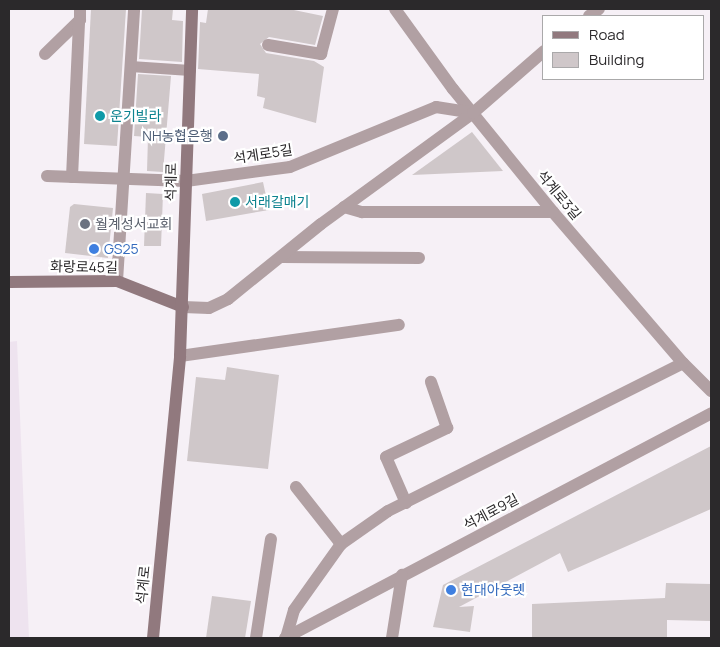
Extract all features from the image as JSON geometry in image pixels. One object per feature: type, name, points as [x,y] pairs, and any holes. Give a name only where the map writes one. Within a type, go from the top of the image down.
[{"type":"street","points":[[117,281],[134,9]]},
{"type":"street","name":"석계로","points":[[153,638],[180,356],[192,9]]},
{"type":"street","points":[[268,45],[321,54],[333,9]]},
{"type":"street","name":"석계로3길","points":[[395,9],[473,114],[553,212],[682,363],[711,391]]},
{"type":"street","points":[[45,54],[80,15]]},
{"type":"street","points":[[72,177],[80,15]]},
{"type":"street","points":[[183,307],[209,308],[228,299],[344,207],[473,114],[542,53]]},
{"type":"street","name":"석계로5길","points":[[47,176],[186,181],[290,166],[436,107],[473,114]]},
{"type":"street","points":[[344,207],[362,212],[553,212]]},
{"type":"street","points":[[282,257],[419,258]]},
{"type":"street","name":"화랑로45길","points":[[9,282],[117,281],[183,307]]},
{"type":"street","points":[[180,356],[399,325]]},
{"type":"street","points":[[286,638],[294,610],[341,544],[406,503],[682,363]]},
{"type":"street","points":[[406,503],[386,457],[448,428],[431,382]]},
{"type":"street","name":"석계로9길","points":[[286,638],[711,413]]},
{"type":"street","points":[[296,487],[341,544]]},
{"type":"street","points":[[256,638],[271,539]]},
{"type":"street","points":[[392,638],[402,576]]},
{"type":"lane","points":[[130,66],[190,70]]},
{"type":"shaded area","points":[[17,341],[29,638],[9,638],[9,342]]},
{"type":"building","points":[[91,9],[126,9],[117,146],[84,144]]},
{"type":"building","points":[[142,9],[173,9],[172,20],[183,21],[182,62],[139,59]]},
{"type":"building","points":[[208,9],[289,9],[323,16],[315,45],[269,37],[260,44],[266,53],[314,61],[324,67],[316,123],[263,108],[265,98],[257,96],[259,74],[198,69],[200,22],[206,23]]},
{"type":"building","points":[[138,74],[171,76],[163,172],[147,171],[148,137],[134,136]]},
{"type":"building","points":[[472,132],[503,171],[412,175]]},
{"type":"building","name":"서래갈매기","points":[[263,182],[269,210],[206,221],[202,194]]},
{"type":"building","points":[[146,193],[163,194],[161,246],[144,246]]},
{"type":"building","points":[[74,204],[113,208],[108,258],[65,253],[70,207]]},
{"type":"building","points":[[227,367],[279,375],[268,469],[187,461],[196,377],[225,380]]},
{"type":"building","points":[[711,446],[711,509],[568,572],[560,553],[459,607],[474,606],[470,632],[433,627],[443,585]]},
{"type":"building","points":[[666,583],[711,584],[711,621],[667,620],[667,638],[532,638],[532,604],[665,598]]},
{"type":"building","points":[[212,596],[251,601],[245,638],[206,638]]},
{"type":"place","name":"운기빌라","points":[[100,116]]},
{"type":"place","name":"NH농협은행","points":[[223,136]]},
{"type":"place","name":"서래갈매기","points":[[235,202]]},
{"type":"place","name":"월계성서교회","points":[[85,224]]},
{"type":"place","name":"GS25","points":[[94,249]]},
{"type":"place","name":"현대아웃렛","points":[[451,590]]}]
